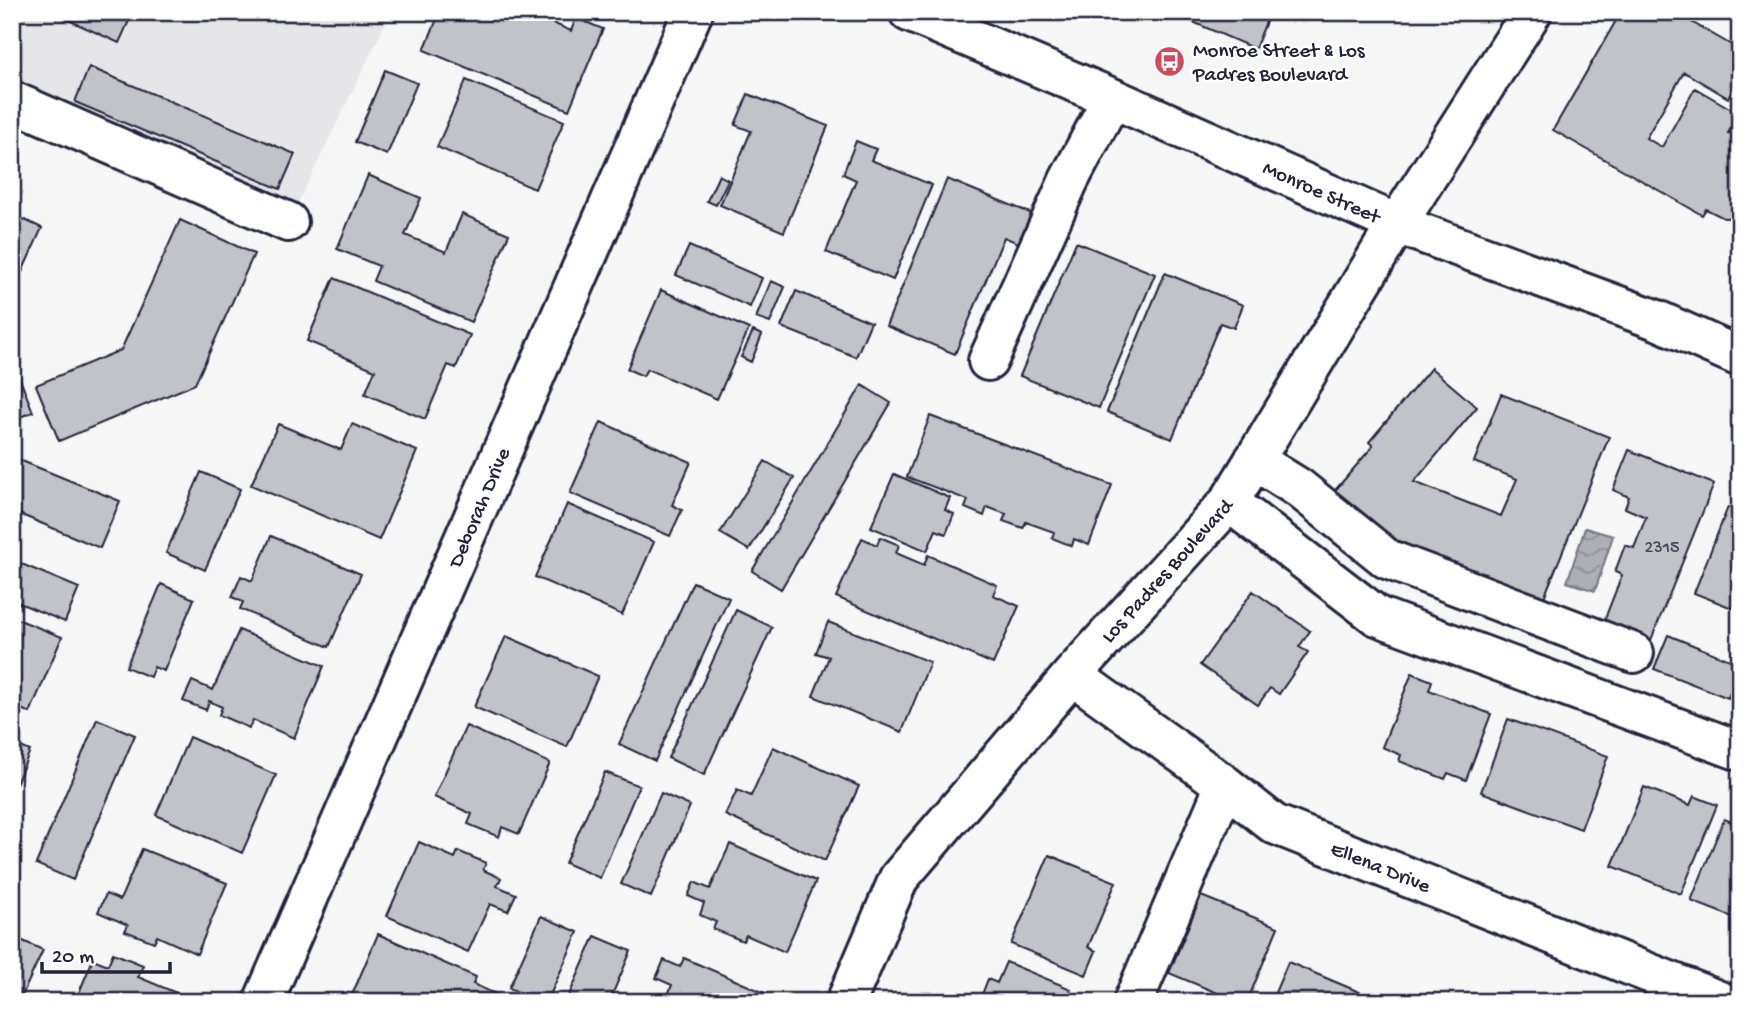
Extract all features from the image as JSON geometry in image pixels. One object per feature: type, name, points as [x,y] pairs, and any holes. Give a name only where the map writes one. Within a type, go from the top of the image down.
[{"type":"street","name":"Deborah Drive","points":[[263,1002],[692,12]]},
{"type":"street","name":"Monroe Street","points":[[909,12],[1397,224],[1657,320],[1740,357]]},
{"type":"street","name":"Los Padres Boulevard","points":[[846,1002],[899,878],[1072,675],[1229,502],[1397,224],[1532,12]]},
{"type":"street","points":[[988,361],[1069,180],[1112,98]]},
{"type":"street","points":[[12,101],[288,222]]},
{"type":"street","points":[[1254,460],[1299,488],[1387,559],[1634,653]]},
{"type":"street","points":[[1229,502],[1377,616],[1740,751]]},
{"type":"street","name":"Ellena Drive","points":[[1072,675],[1225,785],[1273,824],[1722,1002]]},
{"type":"street","points":[[1133,1002],[1225,785]]},
{"type":"shaded area","points":[[12,12],[391,12],[296,207],[12,80]]},
{"type":"water","points":[[1585,528],[1613,536],[1595,591],[1567,582]]},
{"type":"building","points":[[51,12],[133,12],[119,43]]},
{"type":"building","points":[[440,12],[527,12],[571,31],[576,18],[603,29],[569,110],[424,50]]},
{"type":"building","points":[[1170,12],[1270,12],[1255,49]]},
{"type":"building","points":[[1621,12],[1674,12],[1740,50],[1740,78],[1728,98],[1684,72],[1646,138],[1662,147],[1695,88],[1740,114],[1728,133],[1740,135],[1740,217],[1724,218],[1706,209],[1702,215],[1553,130]]},
{"type":"building","points":[[89,67],[295,154],[280,189],[75,102]]},
{"type":"building","points":[[385,70],[417,83],[387,155],[355,142]]},
{"type":"building","points":[[466,80],[564,121],[535,189],[437,147]]},
{"type":"building","points":[[748,94],[828,126],[784,232],[720,205],[751,131],[735,125]]},
{"type":"building","points":[[856,141],[876,149],[871,160],[932,185],[893,280],[826,252],[856,180],[843,174]]},
{"type":"building","points":[[368,175],[421,198],[405,235],[446,252],[462,214],[509,234],[471,322],[373,281],[379,266],[337,249]]},
{"type":"building","points":[[719,175],[728,180],[716,205],[707,201]]},
{"type":"building","points":[[947,179],[1035,215],[1023,245],[1004,237],[955,354],[886,326]]},
{"type":"building","points":[[12,214],[42,228],[12,294]]},
{"type":"building","points":[[180,220],[254,254],[195,384],[59,441],[36,385],[121,350]]},
{"type":"building","points":[[1076,242],[1155,274],[1099,408],[1020,376]]},
{"type":"building","points":[[689,246],[762,278],[750,307],[676,275]]},
{"type":"building","points":[[1165,273],[1243,305],[1234,328],[1220,323],[1172,439],[1107,412]]},
{"type":"building","points":[[334,278],[470,335],[456,368],[448,365],[425,419],[365,394],[375,370],[307,341]]},
{"type":"building","points":[[771,281],[785,287],[770,323],[756,318]]},
{"type":"building","points":[[661,290],[749,329],[717,399],[647,369],[643,376],[627,369]]},
{"type":"building","points":[[796,291],[871,322],[856,357],[781,327]]},
{"type":"building","points":[[753,331],[762,335],[751,362],[741,357]]},
{"type":"building","points":[[12,359],[33,412],[12,420]]},
{"type":"building","points":[[1431,368],[1477,407],[1414,482],[1501,516],[1517,479],[1474,462],[1501,394],[1609,437],[1543,600],[1385,538],[1332,494],[1373,446],[1369,442]]},
{"type":"building","points":[[862,385],[891,403],[781,589],[752,571]]},
{"type":"building","points":[[930,416],[1112,485],[1089,545],[1074,539],[1072,546],[1052,538],[1054,532],[1026,522],[1023,528],[1003,521],[1006,514],[987,507],[984,516],[965,508],[968,500],[907,477]]},
{"type":"building","points":[[601,422],[691,462],[672,505],[682,510],[670,536],[570,493]]},
{"type":"building","points":[[278,424],[341,450],[352,424],[417,451],[379,540],[251,485]]},
{"type":"building","points":[[1629,450],[1714,484],[1651,640],[1604,621],[1622,575],[1615,572],[1625,545],[1634,548],[1646,517],[1625,508],[1629,497],[1613,490]]},
{"type":"building","points":[[17,459],[120,501],[100,548],[12,511],[12,471]]},
{"type":"building","points":[[765,461],[794,478],[749,550],[720,533]]},
{"type":"building","points":[[201,472],[240,489],[205,570],[166,553]]},
{"type":"building","points":[[894,474],[950,498],[945,510],[954,514],[946,534],[936,530],[927,551],[871,527]]},
{"type":"building","points":[[567,504],[654,542],[622,615],[535,577]]},
{"type":"building","points":[[1728,507],[1740,512],[1740,611],[1694,593]]},
{"type":"building","points":[[271,536],[361,574],[329,647],[240,609],[243,602],[232,597],[241,576],[252,581]]},
{"type":"building","points":[[880,537],[899,545],[896,553],[924,565],[928,555],[997,585],[993,595],[1019,606],[993,664],[836,597],[862,538],[877,545]]},
{"type":"building","points":[[12,560],[79,588],[65,622],[12,600]]},
{"type":"building","points":[[693,582],[729,598],[655,761],[619,744]]},
{"type":"building","points":[[161,584],[194,599],[164,671],[154,667],[150,677],[126,667]]},
{"type":"building","points":[[1253,591],[1310,631],[1299,647],[1308,652],[1279,694],[1270,688],[1258,705],[1200,665]]},
{"type":"building","points":[[736,610],[772,627],[704,775],[668,758]]},
{"type":"building","points":[[12,617],[62,637],[30,713],[12,705]]},
{"type":"building","points":[[828,622],[930,662],[902,732],[813,696],[829,657],[816,653]]},
{"type":"building","points":[[239,630],[324,666],[294,738],[253,720],[249,728],[219,715],[222,707],[209,701],[206,710],[183,701],[192,681],[213,690]]},
{"type":"building","points":[[1668,635],[1740,664],[1728,698],[1654,669]]},
{"type":"building","points":[[506,636],[598,676],[567,747],[474,707]]},
{"type":"building","points":[[1412,673],[1432,681],[1429,690],[1491,714],[1466,780],[1448,773],[1445,779],[1399,761],[1401,755],[1382,747]]},
{"type":"building","points":[[97,719],[135,735],[73,880],[36,864]]},
{"type":"building","points":[[1508,719],[1608,756],[1581,829],[1481,792]]},
{"type":"building","points":[[466,726],[550,763],[519,834],[502,827],[499,837],[468,824],[472,814],[434,797]]},
{"type":"building","points":[[189,737],[276,775],[242,853],[156,815]]},
{"type":"building","points":[[12,743],[30,751],[12,793]]},
{"type":"building","points":[[773,747],[859,786],[825,861],[725,815],[737,790],[751,796]]},
{"type":"building","points":[[605,772],[639,786],[600,878],[565,863]]},
{"type":"building","points":[[1644,787],[1690,805],[1694,796],[1717,805],[1681,894],[1612,866]]},
{"type":"building","points":[[661,793],[690,806],[651,897],[621,884]]},
{"type":"building","points":[[1724,819],[1740,825],[1740,920],[1691,901]]},
{"type":"building","points":[[419,842],[455,858],[458,851],[486,863],[483,870],[501,878],[497,886],[516,894],[508,911],[490,904],[468,952],[387,916]]},
{"type":"building","points":[[730,844],[816,881],[785,952],[746,935],[743,941],[713,929],[716,922],[700,915],[704,903],[688,896],[694,882],[710,889]]},
{"type":"building","points":[[142,849],[227,883],[197,954],[157,936],[154,942],[125,931],[128,925],[98,912],[106,894],[120,900]]},
{"type":"building","points":[[1049,855],[1116,882],[1088,947],[1096,951],[1086,975],[1011,944]]},
{"type":"building","points":[[1201,896],[1278,927],[1247,1002],[1239,1002],[1169,973]]},
{"type":"building","points":[[541,916],[578,932],[547,1002],[509,988]]},
{"type":"building","points":[[378,934],[476,977],[473,984],[513,1002],[368,1002],[352,995]]},
{"type":"building","points":[[12,936],[43,950],[19,1002],[12,1002]]},
{"type":"building","points":[[595,936],[631,951],[609,1002],[566,1002]]},
{"type":"building","points":[[113,953],[143,965],[138,977],[179,994],[176,1002],[75,1002],[93,959],[108,965]]},
{"type":"building","points":[[684,958],[765,993],[761,1002],[665,1002],[672,985],[656,978],[664,960],[680,967]]},
{"type":"building","points":[[1006,962],[1071,989],[1066,1002],[979,1002],[988,979],[997,983]]},
{"type":"building","points":[[1288,962],[1383,1002],[1271,1002]]},
{"type":"place","name":"Monroe Street & Los Padres Boulevard","points":[[1170,61]]}]
